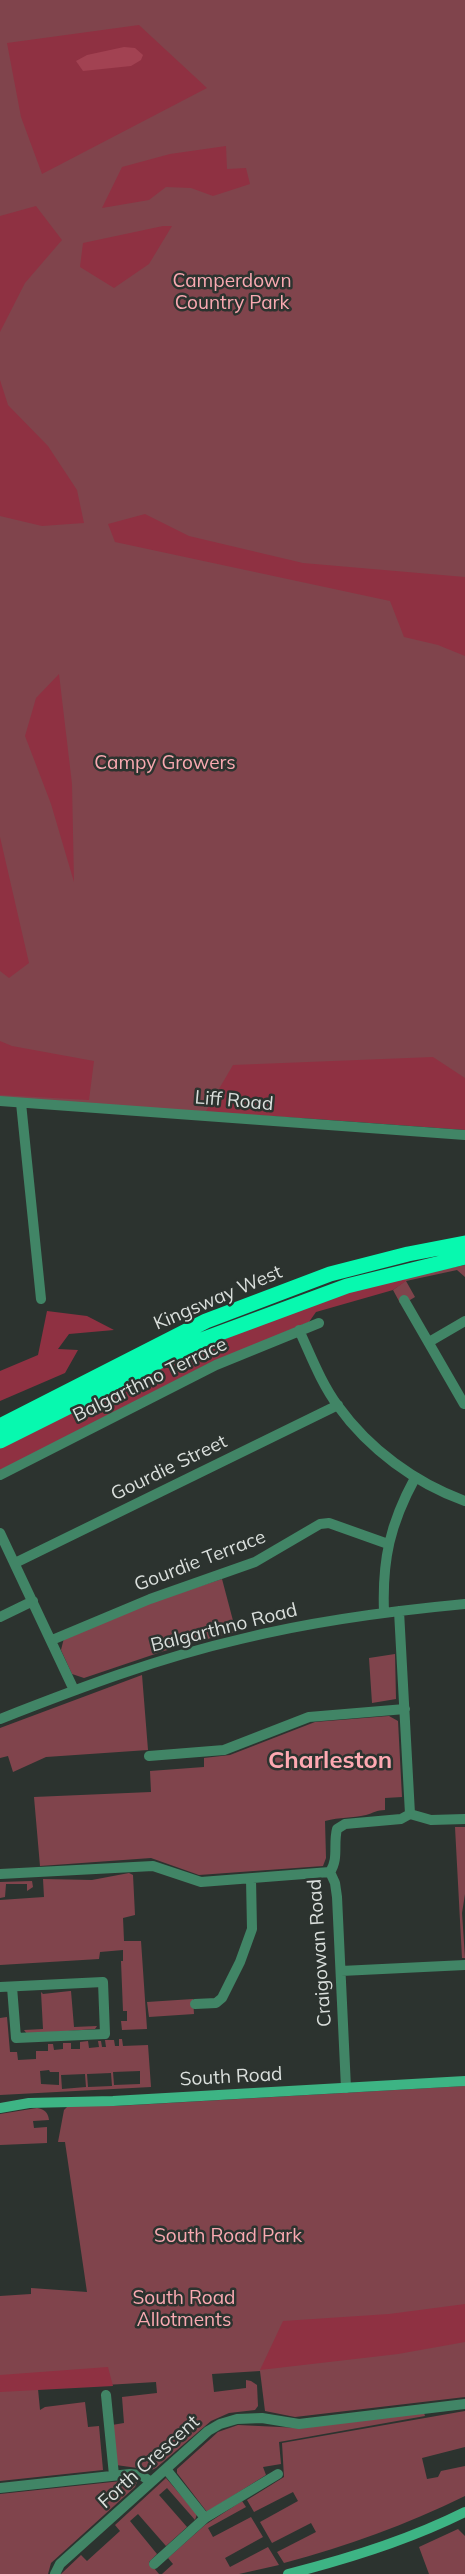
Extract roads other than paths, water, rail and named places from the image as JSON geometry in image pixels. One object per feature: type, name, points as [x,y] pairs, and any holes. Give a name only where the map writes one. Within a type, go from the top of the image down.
[{"type":"highway","name":"Kingsway West","points":[[0,1426],[206,1321],[330,1274],[408,1254],[465,1243]]},
{"type":"highway","name":"Kingsway West","points":[[0,1441],[204,1339],[347,1286],[465,1257]]},
{"type":"street","name":"Liff Road","points":[[0,1101],[465,1135]]},
{"type":"street","points":[[21,1103],[42,1299]]},
{"type":"street","points":[[404,1300],[464,1404]]},
{"type":"street","points":[[429,1342],[465,1321]]},
{"type":"street","name":"Balgarthno Terrace","points":[[0,1475],[216,1365],[319,1323]]},
{"type":"street","points":[[299,1330],[320,1376],[338,1406],[381,1451],[415,1478],[465,1501]]},
{"type":"street","name":"Gourdie Street","points":[[15,1563],[338,1406]]},
{"type":"street","points":[[384,1612],[384,1578],[388,1544],[400,1504],[415,1478]]},
{"type":"street","name":"Gourdie Terrace","points":[[52,1640],[150,1599],[254,1562],[286,1546],[320,1524],[329,1524],[388,1544]]},
{"type":"street","points":[[0,1533],[74,1690]]},
{"type":"street","points":[[0,1617],[33,1601]]},
{"type":"street","name":"Balgarthno Road","points":[[0,1719],[139,1667],[239,1639],[384,1612],[465,1604]]},
{"type":"street","points":[[399,1611],[410,1814]]},
{"type":"street","points":[[149,1756],[224,1750],[309,1717],[405,1709]]},
{"type":"street","name":"Craigowan Road","points":[[346,2088],[337,1897],[330,1872],[335,1864],[337,1829],[345,1824],[401,1819],[410,1814],[431,1820],[465,1819]]},
{"type":"street","points":[[0,1874],[134,1865],[166,1868],[201,1882],[330,1872]]},
{"type":"street","points":[[195,2004],[216,2003],[222,1998],[240,1962],[252,1929],[251,1879]]},
{"type":"street","points":[[341,1971],[465,1965]]},
{"type":"street","points":[[0,1988],[12,1987],[103,1982],[105,2034],[16,2038],[12,1987]]},
{"type":"street","name":"South Road","points":[[0,2108],[29,2103],[114,2101],[465,2081]]},
{"type":"street","points":[[106,2396],[114,2476]]},
{"type":"street","name":"Forth Crescent","points":[[55,2574],[60,2564],[208,2431],[220,2424],[237,2420],[262,2418],[299,2424],[465,2404]]},
{"type":"street","points":[[166,2469],[205,2518]]},
{"type":"street","points":[[154,2564],[205,2518],[278,2474]]},
{"type":"street","points":[[0,2488],[114,2476],[141,2476],[151,2482]]},
{"type":"street","points":[[288,2574],[331,2563],[405,2539],[463,2516]]},
{"type":"district","name":"Charleston","points":[[330,1761]]},
{"type":"park label","name":"Camperdown Country Park","points":[[232,292]]},
{"type":"park label","name":"Campy Growers","points":[[165,763]]},
{"type":"park label","name":"South Road Park","points":[[228,2236]]},
{"type":"park label","name":"South Road Allotments","points":[[184,2309]]}]
